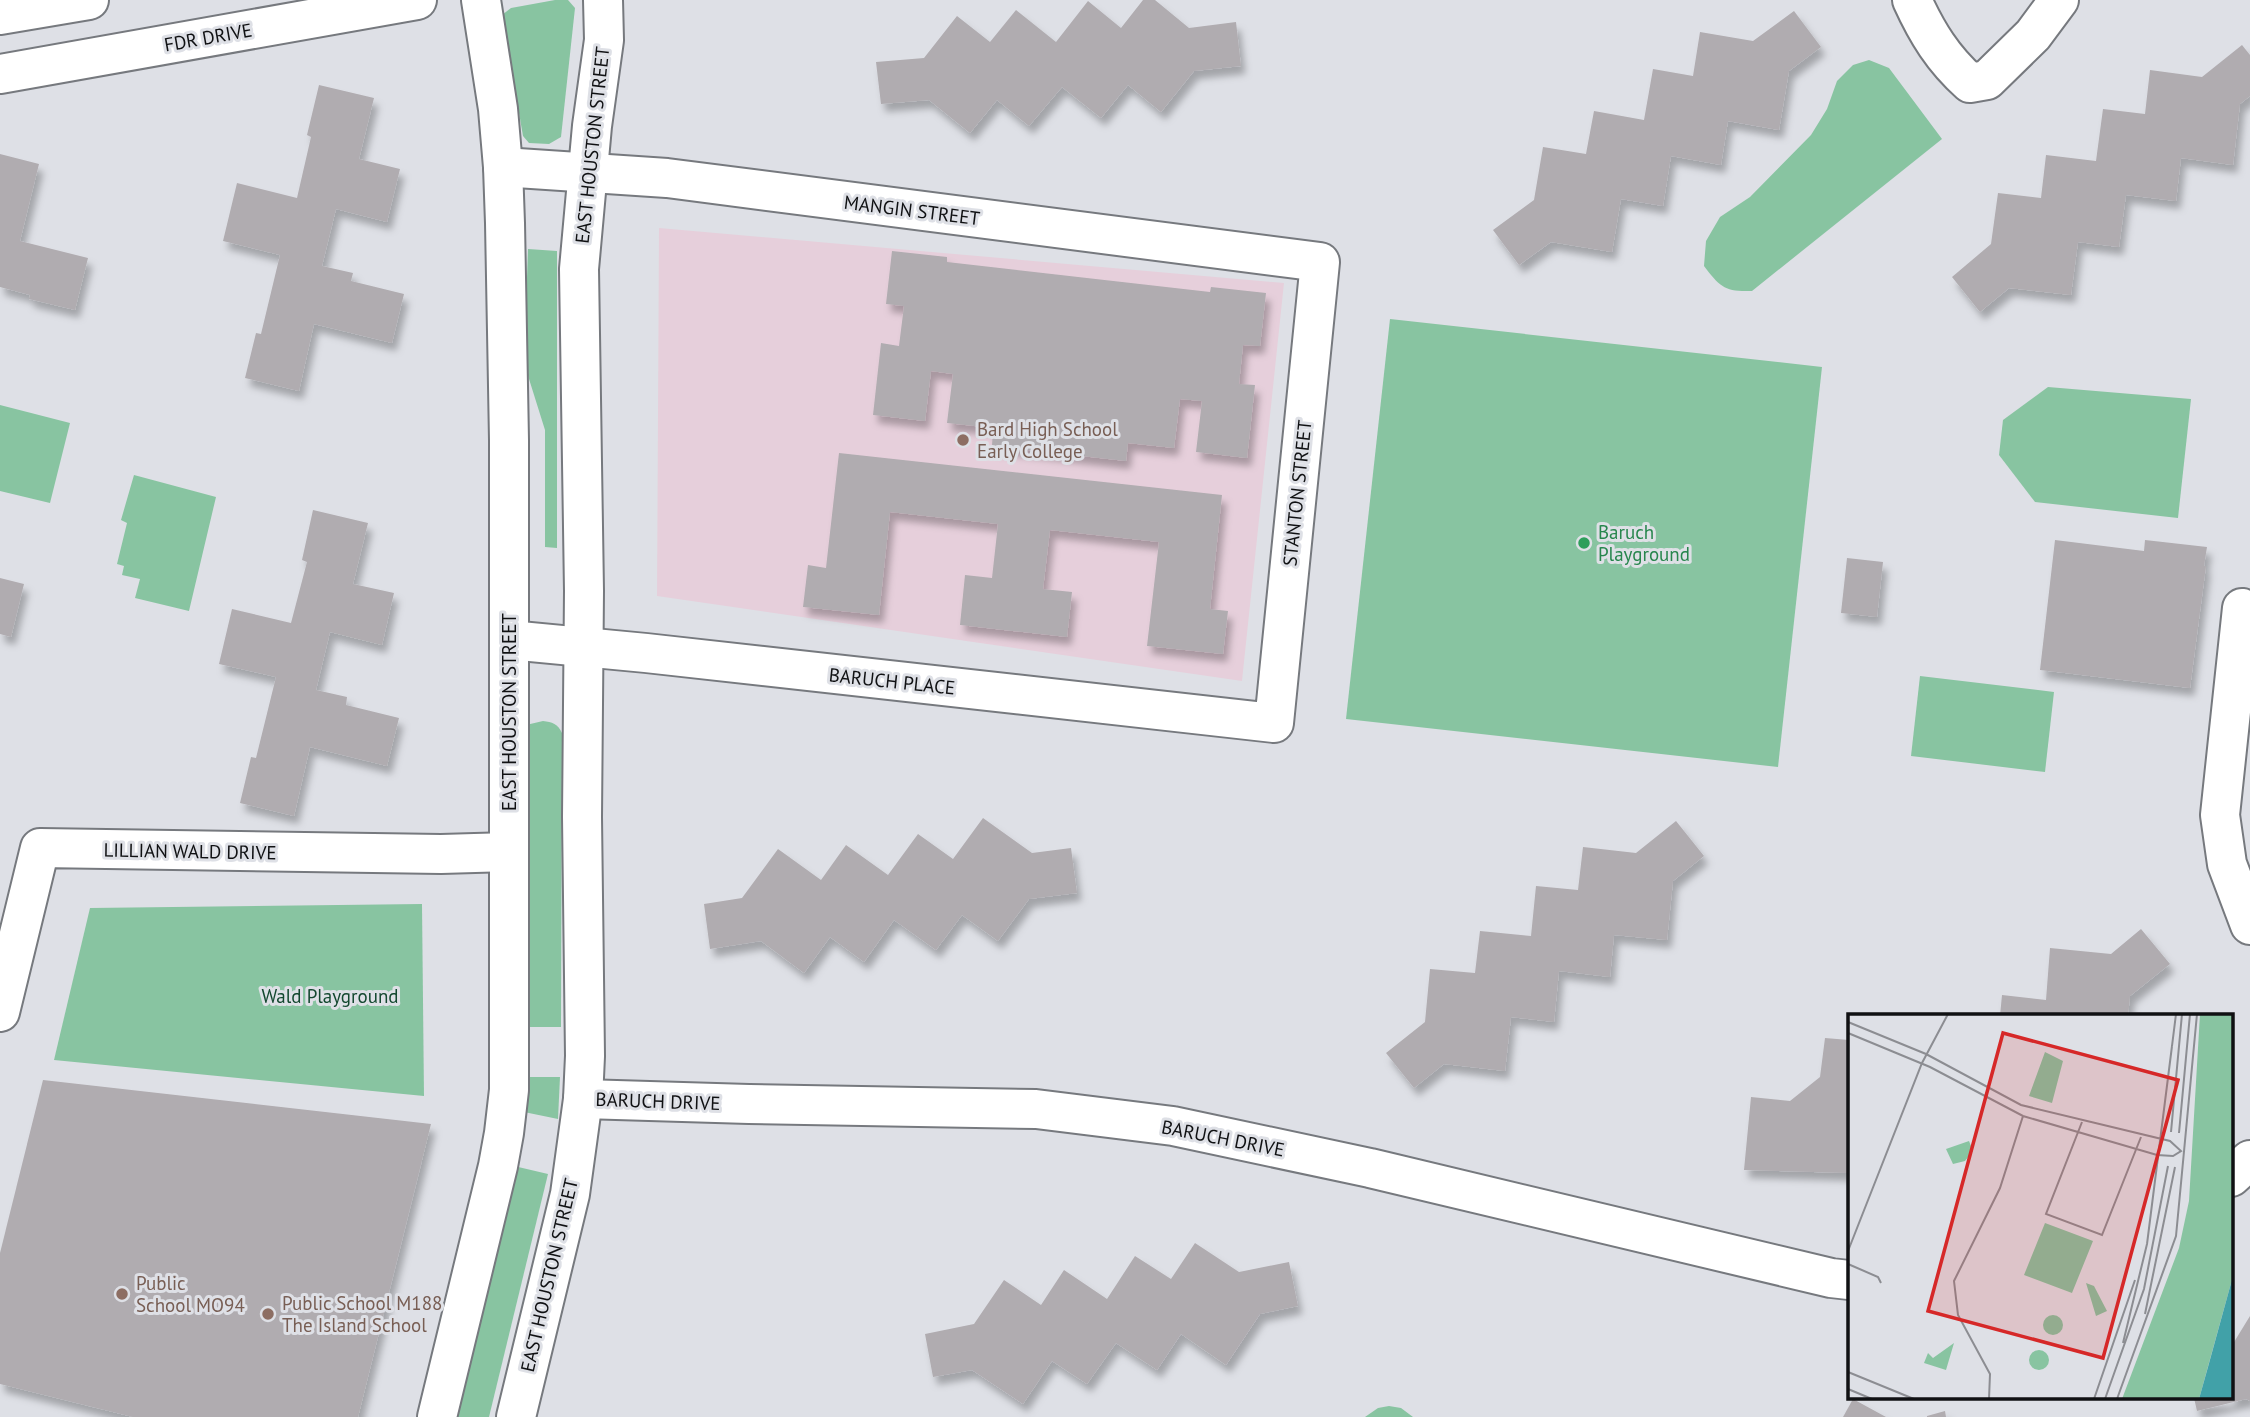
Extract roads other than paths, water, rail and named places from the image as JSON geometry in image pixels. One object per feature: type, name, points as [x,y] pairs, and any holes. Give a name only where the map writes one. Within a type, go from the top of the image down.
[{"type":"main road","points":[[0,15],[89,0]]},
{"type":"main road","name":"FDR DRIVE","points":[[0,74],[417,0]]},
{"type":"main road","name":"EAST HOUSTON STREET","points":[[437,1417],[504,1133],[509,1090],[509,426],[503,167],[498,109],[481,0]]},
{"type":"main road","name":"EAST HOUSTON STREET","points":[[516,1417],[570,1194],[583,1099],[584,647],[579,269],[587,173],[604,40],[603,0]]},
{"type":"main road","points":[[1912,0],[1928,34],[1956,70],[1970,83],[1987,80],[2033,35],[2059,0]]},
{"type":"main road","name":"MANGIN STREET","points":[[503,167],[667,178],[1320,262]]},
{"type":"main road","name":"STANTON STREET","points":[[1274,723],[1320,262]]},
{"type":"main road","points":[[2242,608],[2220,815],[2227,864],[2250,925]]},
{"type":"main road","name":"BARUCH PLACE","points":[[509,640],[1274,723]]},
{"type":"main road","name":"LILLIAN WALD DRIVE","points":[[0,1012],[40,848],[441,854],[509,852]]},
{"type":"main road","name":"BARUCH DRIVE","points":[[583,1099],[1036,1109],[1173,1126],[1370,1168],[1848,1280]]},
{"type":"main road","points":[[2232,1176],[2250,1160]]},
{"type":"place","name":"Bard High School Early College","points":[[963,440]]},
{"type":"place","name":"Baruch Playground","points":[[1584,543]]},
{"type":"place","name":"Public School MO94","points":[[122,1294]]},
{"type":"place","name":"Public School M188 The Island School","points":[[268,1314]]},
{"type":"park label","name":"Wald Playground","points":[[330,996]]}]
